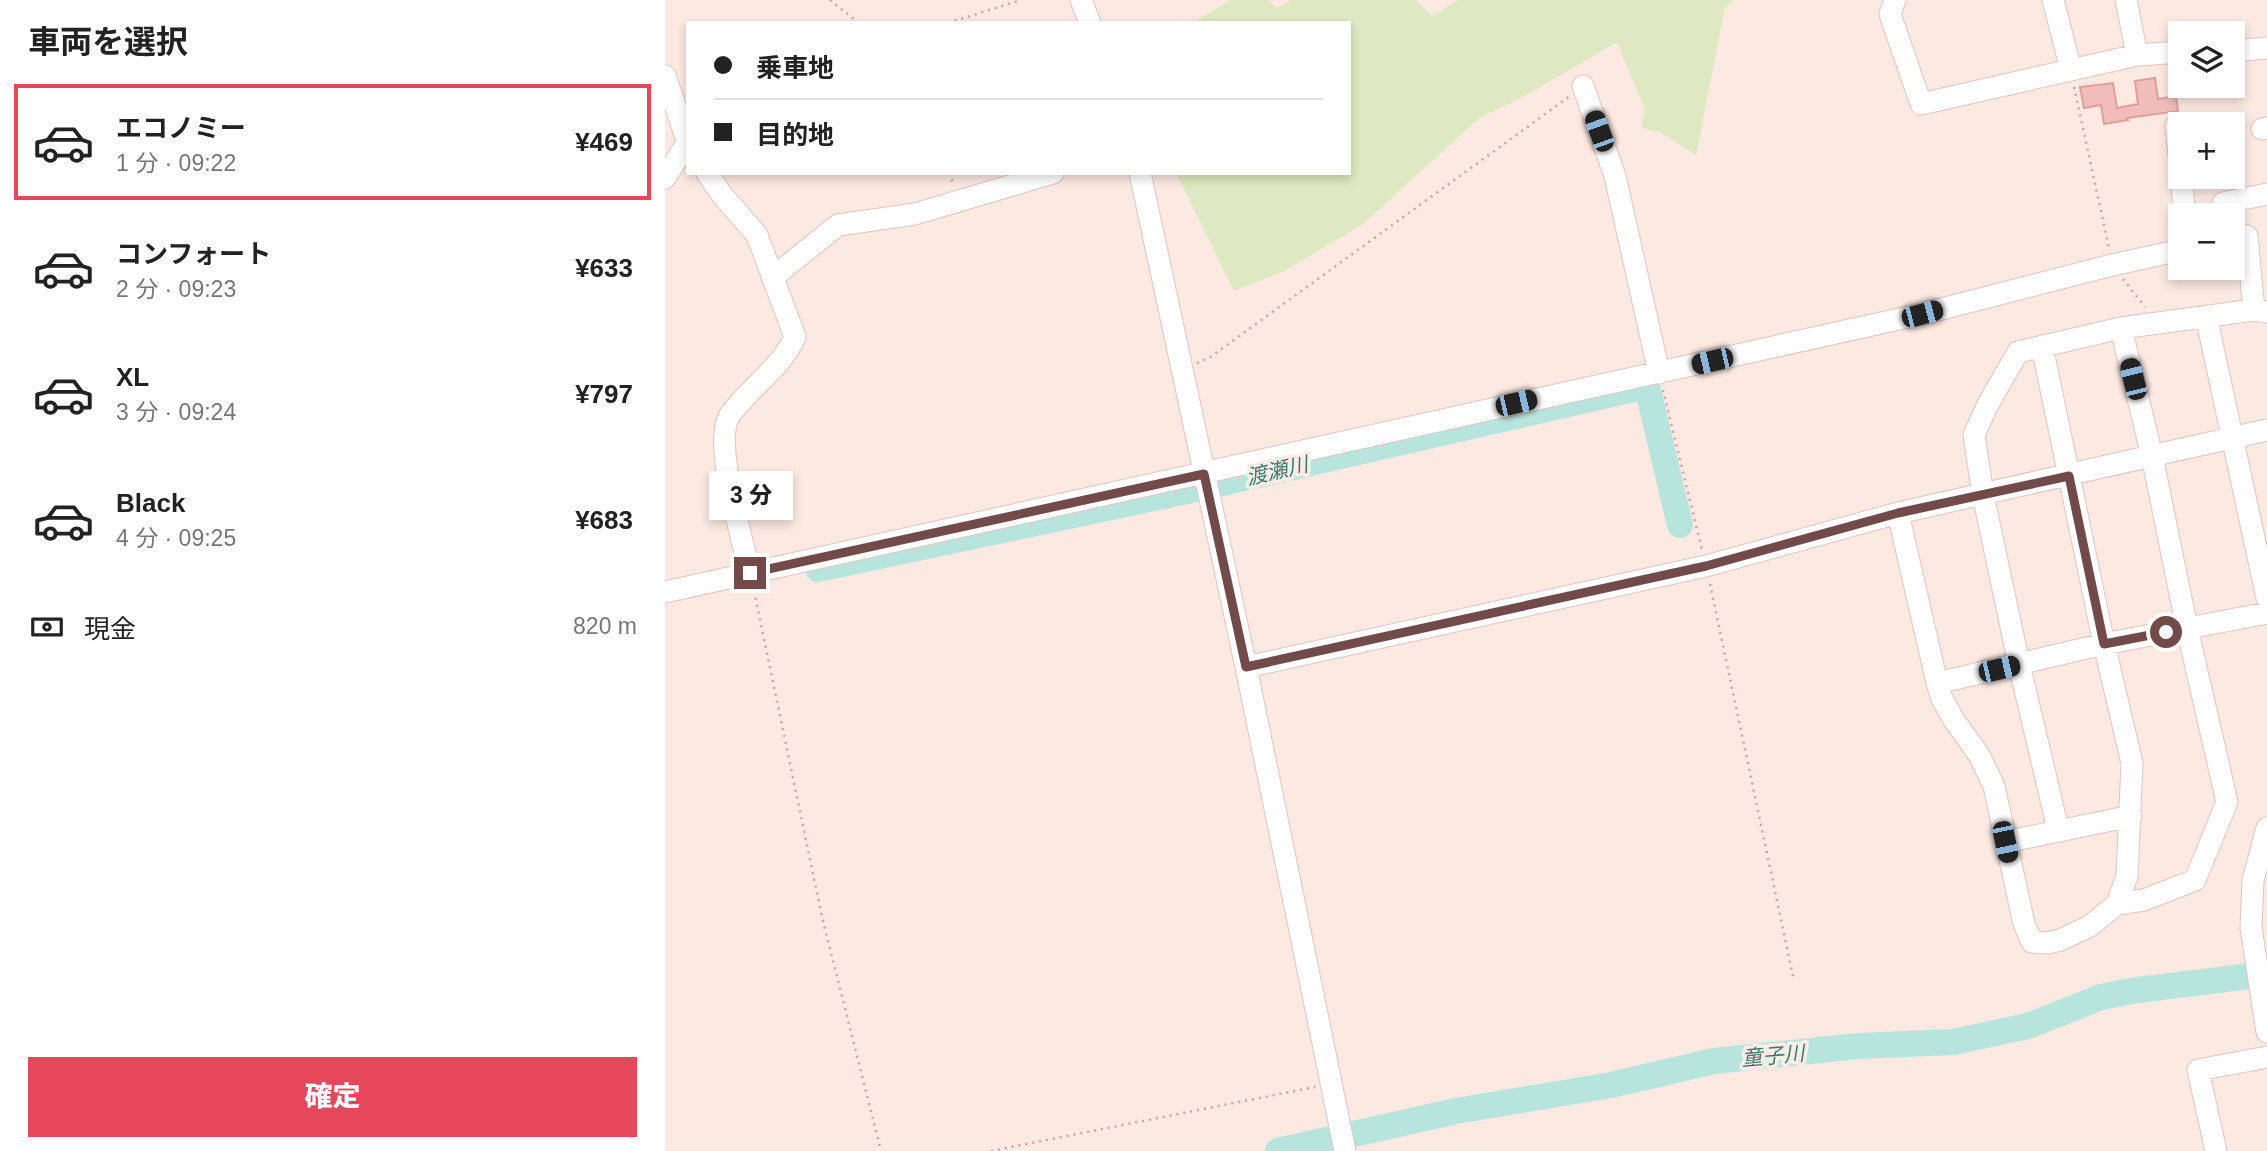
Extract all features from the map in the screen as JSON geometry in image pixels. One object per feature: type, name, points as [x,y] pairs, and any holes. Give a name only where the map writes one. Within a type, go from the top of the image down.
[{"type":"street","points":[[1081,0],[1089,21]]},
{"type":"street","points":[[1895,0],[1890,14],[1921,104],[2137,55],[2168,52]]},
{"type":"street","points":[[2053,0],[2071,70]]},
{"type":"street","points":[[2126,0],[2137,55]]},
{"type":"street","points":[[2245,50],[2267,48]]},
{"type":"street","points":[[665,76],[686,137]]},
{"type":"street","points":[[1583,86],[1615,176],[1659,373]]},
{"type":"street","points":[[665,178],[686,146]]},
{"type":"street","points":[[709,175],[722,195],[757,235],[795,337],[788,352],[728,417],[723,440],[750,573]]},
{"type":"street","points":[[772,278],[838,225],[915,215],[1046,175]]},
{"type":"street","points":[[1140,175],[1246,667],[1345,1151]]},
{"type":"street","points":[[2223,203],[2267,194]]},
{"type":"street","points":[[2058,829],[2019,664],[1983,495],[1974,435],[1988,404],[2018,352],[2121,328],[2261,311],[2258,263],[2249,236]]},
{"type":"street","points":[[665,592],[1922,314],[2168,253]]},
{"type":"street","points":[[2206,316],[2267,598]]},
{"type":"street","points":[[1898,513],[1937,683],[1942,699],[1979,755],[1994,786],[2024,924],[2032,942],[2048,943],[2060,940],[2090,926],[2117,904],[2144,900],[2195,880],[2227,802],[2187,628],[2152,456],[2121,328]]},
{"type":"street","points":[[2042,346],[2104,644],[2132,763],[2127,876],[2117,904]]},
{"type":"street","points":[[1246,667],[1706,566],[1898,513],[2267,430]]},
{"type":"street","points":[[1937,683],[2104,644],[2267,613]]},
{"type":"street","points":[[2005,842],[2130,816]]},
{"type":"street","points":[[2267,828],[2251,928],[2267,1032]]},
{"type":"street","points":[[2216,1151],[2198,1070],[2267,1057]]},
{"type":"path","points":[[830,0],[856,21]]},
{"type":"path","points":[[953,21],[1021,0]]},
{"type":"path","points":[[2071,70],[2112,265],[2158,323]]},
{"type":"path","points":[[1181,369],[1209,358],[1583,86]]},
{"type":"path","points":[[1659,373],[1706,566],[1794,981]]},
{"type":"path","points":[[750,573],[822,917],[881,1151]]},
{"type":"path","points":[[991,1151],[1332,1084]]},
{"type":"green space","points":[[1231,0],[1268,0],[1277,8],[1291,0],[1416,0],[1432,16],[1458,0],[1734,0],[1725,7],[1696,155],[1660,132],[1641,128],[1645,110],[1617,42],[1521,98],[1479,118],[1363,224],[1284,271],[1234,291],[1177,175],[1351,175],[1351,21],[1195,21]]},
{"type":"building","points":[[2155,78],[2158,99],[2176,98],[2178,111],[2104,124],[2101,105],[2084,108],[2080,87],[2113,83],[2117,108],[2138,104],[2135,81]]},
{"type":"waterway","name":"渡瀬川","points":[[818,569],[1187,491],[1647,386],[1680,525]]},
{"type":"waterway","name":"童子川","points":[[1278,1151],[1456,1111],[1611,1085],[1714,1061],[1858,1046],[1953,1042],[2028,1026],[2101,997],[2267,974]]},
{"type":"route","points":[[750,573],[1204,474],[1246,667],[1706,566],[1898,513],[2069,476],[2104,644],[2166,632]]}]
